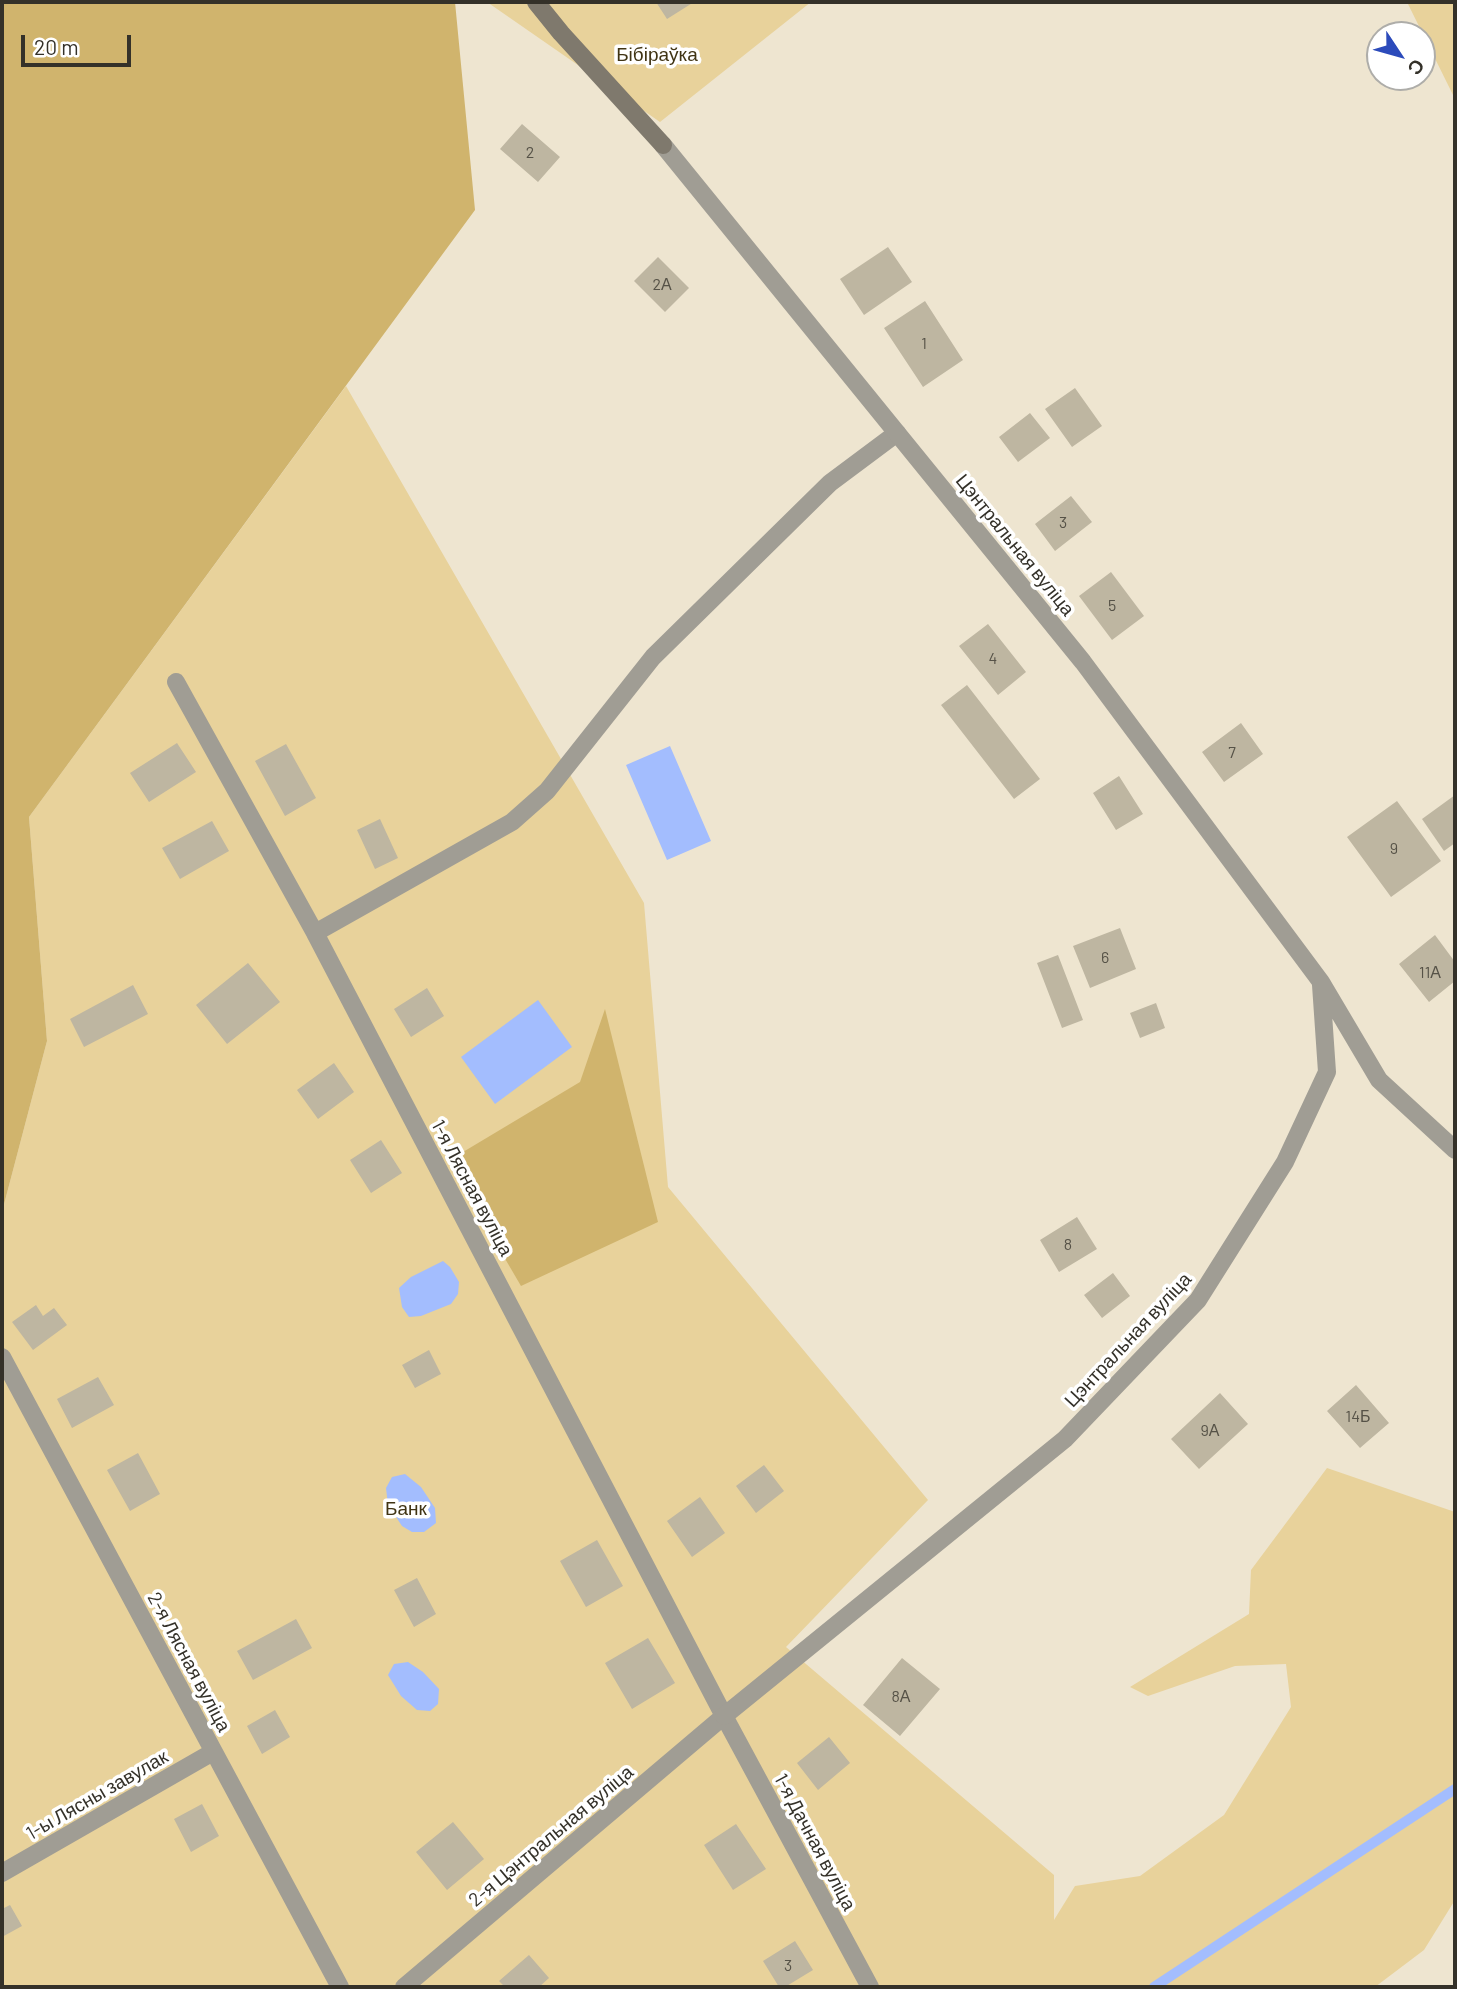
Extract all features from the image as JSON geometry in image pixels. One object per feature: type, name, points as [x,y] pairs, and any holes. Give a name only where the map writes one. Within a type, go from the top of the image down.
[{"type":"street","name":"Цэнтральная вуліца","points":[[536,2],[663,145],[1083,662],[1321,982],[1379,1080],[1455,1150]]},
{"type":"street","points":[[315,933],[512,822],[547,791],[653,657],[830,483],[897,433]]},
{"type":"street","name":"1-я Лясная вуліца","points":[[176,682],[315,933],[724,1716]]},
{"type":"street","name":"Цэнтральная вуліца","points":[[724,1716],[1065,1439],[1198,1300],[1285,1162],[1327,1072],[1321,982]]},
{"type":"street","name":"2-я Лясная вуліца","points":[[2,1357],[340,1987]]},
{"type":"street","name":"2-я Цэнтральная вуліца","points":[[404,1987],[724,1716]]},
{"type":"street","name":"1-я Дачная вуліца","points":[[724,1716],[870,1987]]},
{"type":"street","name":"1-ы Лясны завулак","points":[[2,1873],[213,1752]]},
{"type":"green space","name":"Бібіраўка","points":[[487,2],[811,2],[660,122]]},
{"type":"green space","points":[[1407,2],[1455,2],[1455,99],[1436,61],[1436,21],[1416,21]]},
{"type":"green space","name":"Банк","points":[[346,386],[644,903],[668,1187],[928,1500],[786,1647],[1054,1875],[1054,1920],[1075,1886],[1140,1876],[1224,1815],[1291,1707],[1286,1664],[1235,1666],[1148,1696],[1130,1687],[1249,1614],[1251,1570],[1327,1468],[1455,1512],[1455,1900],[1424,1950],[1375,1987],[2,1987],[2,1212],[47,1041],[29,817]]},
{"type":"shaded area","points":[[2,2],[455,2],[475,210],[29,817],[47,1041],[2,1212]]},
{"type":"shaded area","points":[[605,1009],[658,1222],[521,1286],[448,1161],[580,1082]]},
{"type":"water","points":[[670,746],[711,841],[667,860],[626,765]]},
{"type":"water","points":[[538,1000],[572,1047],[495,1104],[461,1057]]},
{"type":"water","points":[[443,1261],[459,1282],[458,1294],[451,1304],[421,1316],[409,1317],[402,1307],[399,1288],[411,1277]]},
{"type":"water","points":[[405,1474],[421,1487],[435,1508],[436,1523],[424,1532],[412,1532],[402,1526],[388,1505],[386,1488],[392,1477]]},
{"type":"water","points":[[408,1662],[423,1672],[439,1689],[438,1704],[430,1711],[417,1710],[401,1696],[388,1675],[394,1664]]},
{"type":"building","points":[[656,2],[694,2],[667,19]]},
{"type":"building","points":[[522,124],[560,157],[538,182],[500,149]]},
{"type":"building","points":[[888,247],[912,282],[864,315],[840,279]]},
{"type":"building","points":[[658,257],[689,288],[665,312],[634,281]]},
{"type":"building","points":[[925,301],[963,360],[923,387],[884,328]]},
{"type":"building","points":[[1075,388],[1102,426],[1072,447],[1045,409]]},
{"type":"building","points":[[1030,413],[1050,438],[1018,462],[999,437]]},
{"type":"building","points":[[1071,496],[1092,522],[1055,551],[1035,524]]},
{"type":"building","points":[[1111,572],[1144,616],[1112,640],[1079,596]]},
{"type":"building","points":[[988,624],[1026,672],[998,695],[959,646]]},
{"type":"building","points":[[967,685],[1040,779],[1014,799],[941,705]]},
{"type":"building","points":[[1241,723],[1263,754],[1224,782],[1202,752]]},
{"type":"building","points":[[177,743],[196,772],[149,802],[130,773]]},
{"type":"building","points":[[286,744],[316,798],[285,816],[255,761]]},
{"type":"building","points":[[1119,776],[1143,814],[1116,830],[1093,793]]},
{"type":"building","points":[[1455,795],[1455,843],[1444,851],[1422,819]]},
{"type":"building","points":[[1397,801],[1441,861],[1391,897],[1347,837]]},
{"type":"building","points":[[380,819],[398,858],[375,869],[357,830]]},
{"type":"building","points":[[212,821],[229,851],[180,879],[162,848]]},
{"type":"building","points":[[1120,928],[1136,969],[1090,988],[1073,946]]},
{"type":"building","points":[[1435,935],[1455,962],[1455,981],[1429,1002],[1399,964]]},
{"type":"building","points":[[1058,955],[1083,1020],[1062,1028],[1037,963]]},
{"type":"building","points":[[248,963],[280,1002],[227,1044],[196,1005]]},
{"type":"building","points":[[133,985],[148,1014],[84,1047],[70,1019]]},
{"type":"building","points":[[427,988],[444,1016],[411,1037],[394,1009]]},
{"type":"building","points":[[1156,1003],[1165,1028],[1140,1038],[1130,1013]]},
{"type":"building","points":[[334,1063],[354,1092],[318,1119],[297,1090]]},
{"type":"building","points":[[381,1140],[402,1173],[371,1193],[350,1160]]},
{"type":"building","points":[[1077,1217],[1097,1249],[1059,1272],[1040,1240]]},
{"type":"building","points":[[1113,1273],[1130,1296],[1102,1318],[1084,1295]]},
{"type":"building","points":[[36,1305],[43,1316],[54,1308],[67,1325],[33,1350],[12,1322]]},
{"type":"building","points":[[429,1350],[441,1374],[415,1388],[402,1365]]},
{"type":"building","points":[[98,1377],[114,1405],[72,1428],[57,1399]]},
{"type":"building","points":[[1356,1385],[1389,1423],[1360,1448],[1327,1411]]},
{"type":"building","points":[[1220,1393],[1248,1424],[1199,1469],[1171,1439]]},
{"type":"building","points":[[138,1453],[160,1494],[130,1511],[107,1470]]},
{"type":"building","points":[[764,1465],[784,1491],[756,1513],[736,1486]]},
{"type":"building","points":[[700,1497],[725,1533],[692,1557],[667,1521]]},
{"type":"building","points":[[597,1540],[623,1586],[586,1607],[560,1561]]},
{"type":"building","points":[[417,1578],[436,1614],[414,1627],[394,1590]]},
{"type":"building","points":[[296,1619],[312,1648],[253,1680],[237,1651]]},
{"type":"building","points":[[648,1638],[675,1683],[632,1709],[605,1663]]},
{"type":"building","points":[[902,1658],[940,1689],[900,1736],[863,1705]]},
{"type":"building","points":[[275,1710],[290,1737],[262,1754],[247,1726]]},
{"type":"building","points":[[829,1737],[850,1763],[818,1790],[797,1763]]},
{"type":"building","points":[[202,1804],[219,1836],[191,1852],[174,1819]]},
{"type":"building","points":[[453,1822],[484,1859],[447,1890],[416,1852]]},
{"type":"building","points":[[736,1824],[766,1869],[733,1890],[704,1845]]},
{"type":"building","points":[[10,1905],[22,1926],[2,1937],[2,1909]]},
{"type":"building","points":[[795,1941],[813,1970],[785,1987],[779,1987],[763,1961]]},
{"type":"building","points":[[529,1955],[549,1978],[539,1987],[505,1987],[499,1981]]},
{"type":"waterway","points":[[1154,1987],[1455,1789]]}]
